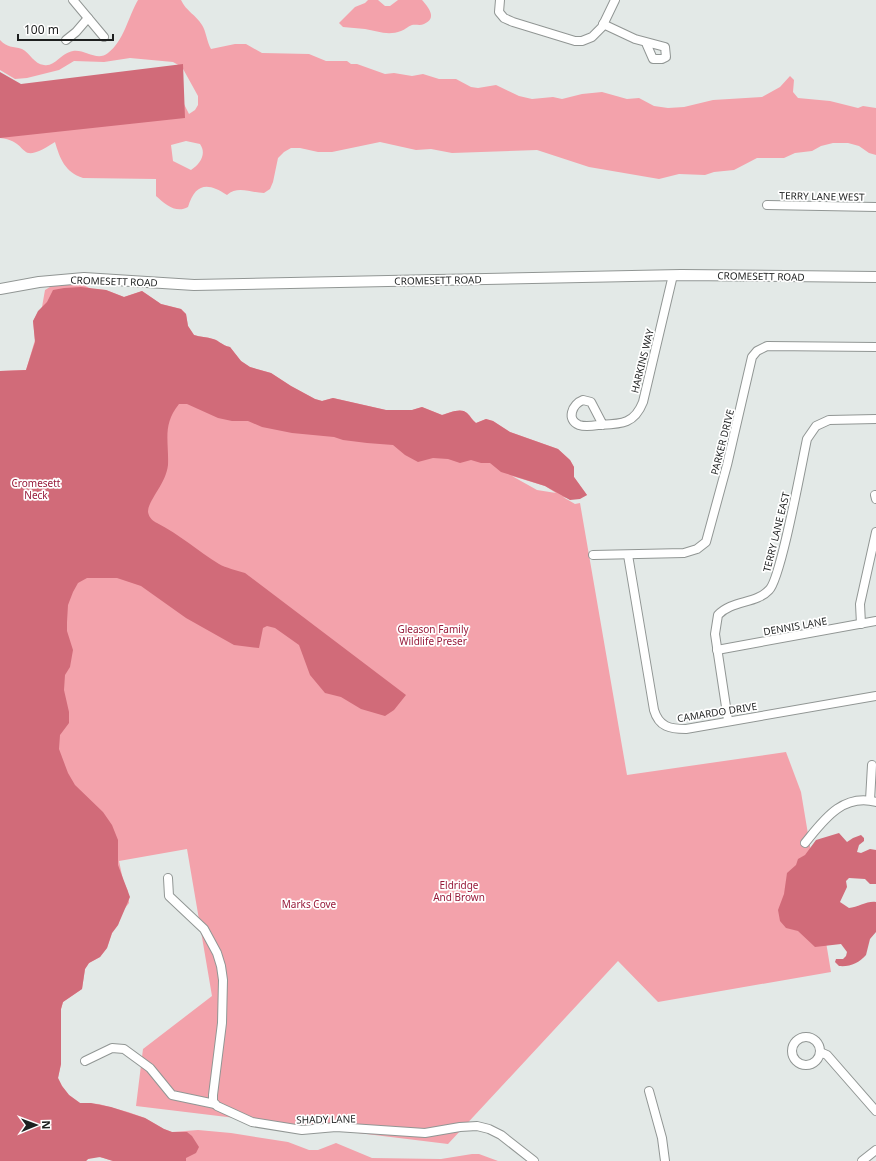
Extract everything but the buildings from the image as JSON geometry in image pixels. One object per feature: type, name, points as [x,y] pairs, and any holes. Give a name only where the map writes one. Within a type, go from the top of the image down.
[{"type":"street","points":[[73,0],[104,37]]},
{"type":"street","points":[[500,0],[499,12],[509,20],[575,41],[592,37],[603,24],[615,0]]},
{"type":"street","points":[[66,40],[76,32],[88,18]]},
{"type":"street","points":[[603,24],[646,43]]},
{"type":"street","name":"TERRY LANE WEST","points":[[767,205],[876,207]]},
{"type":"street","name":"CROMESETT ROAD","points":[[0,289],[39,282],[84,278],[194,285],[673,275],[876,277]]},
{"type":"street","name":"HARKINS WAY","points":[[603,425],[625,422],[635,415],[640,409],[673,275]]},
{"type":"street","name":"PARKER DRIVE","points":[[593,555],[684,553],[697,550],[706,542],[727,465],[752,357],[757,351],[767,346],[876,347]]},
{"type":"street","name":"TERRY LANE EAST","points":[[728,720],[717,650],[715,624],[718,616],[728,606],[762,595],[772,588],[784,545],[807,439],[816,426],[829,420],[876,419]]},
{"type":"street","points":[[861,624],[860,604],[876,536]]},
{"type":"street","name":"CAMARDO DRIVE","points":[[628,555],[656,717],[663,725],[673,729],[686,729],[728,720],[876,696]]},
{"type":"street","name":"DENNIS LANE","points":[[717,650],[876,621]]},
{"type":"street","points":[[805,843],[826,817],[839,806],[856,801],[873,801],[872,765]]},
{"type":"street","points":[[168,878],[169,896],[204,929],[217,953],[221,966],[224,1000],[213,1091],[215,1104]]},
{"type":"street","name":"SHADY LANE","points":[[85,1061],[112,1048],[124,1049],[150,1068],[172,1095],[215,1104],[224,1110],[252,1122],[266,1126],[302,1130],[336,1127],[425,1133],[460,1127],[477,1126],[489,1129],[501,1135],[534,1161]]},
{"type":"street","points":[[820,1052],[827,1054],[876,1111]]},
{"type":"street","points":[[649,1091],[662,1138],[665,1161]]},
{"type":"street","points":[[862,1161],[876,1150]]},
{"type":"green space","points":[[138,0],[181,0],[202,25],[211,49],[235,44],[246,44],[262,53],[309,54],[326,61],[347,61],[351,64],[357,64],[385,74],[394,73],[412,76],[423,74],[439,79],[456,79],[471,87],[478,88],[496,85],[519,96],[532,99],[553,97],[562,99],[582,94],[602,92],[627,99],[639,98],[654,106],[668,108],[684,107],[713,100],[762,97],[780,87],[790,76],[794,80],[793,92],[798,98],[830,101],[858,108],[863,106],[876,108],[876,155],[869,153],[859,146],[848,143],[833,143],[821,146],[812,151],[795,153],[784,158],[757,158],[734,170],[714,172],[705,175],[679,174],[659,179],[589,167],[537,150],[452,153],[431,149],[416,150],[380,142],[332,152],[318,152],[300,148],[291,148],[278,158],[273,182],[270,189],[264,193],[236,190],[227,195],[214,188],[203,187],[194,193],[188,207],[184,209],[175,209],[167,205],[156,196],[156,179],[83,178],[72,172],[64,164],[55,142],[34,153],[28,153],[10,140],[0,138],[0,127],[183,102],[189,114],[195,110],[198,105],[198,96],[182,67],[173,62],[130,58],[104,62],[74,61],[59,70],[27,78],[15,79],[0,70],[0,40],[8,46],[22,49],[37,63],[44,65],[51,64],[65,54],[73,51],[95,56],[104,55],[108,53],[118,42]],"holes":[[[186,141],[200,144],[203,151],[202,158],[200,162],[191,170],[173,161],[171,145]]]},
{"type":"green space","points":[[368,0],[378,0],[385,6],[390,6],[398,0],[422,0],[427,6],[431,16],[428,22],[422,25],[412,25],[392,33],[343,27],[339,23],[355,7],[365,3]]},
{"type":"green space","points":[[74,280],[91,289],[106,290],[124,297],[142,291],[161,304],[181,309],[186,314],[188,326],[194,335],[213,339],[230,347],[241,361],[250,367],[271,373],[315,399],[322,401],[333,398],[386,410],[412,410],[422,407],[442,415],[462,410],[476,423],[486,419],[493,421],[510,432],[558,449],[570,460],[574,467],[574,477],[587,495],[575,499],[563,497],[575,504],[580,503],[627,775],[786,752],[801,792],[831,972],[658,1002],[618,961],[448,1144],[136,1106],[143,1049],[212,996],[187,849],[119,861],[123,880],[128,891],[129,903],[122,912],[118,925],[112,933],[107,948],[100,957],[89,963],[85,969],[82,989],[63,1002],[61,1009],[61,1064],[58,1078],[69,1095],[80,1103],[99,1104],[145,1118],[172,1132],[198,1130],[231,1133],[288,1142],[309,1150],[318,1150],[336,1143],[372,1158],[441,1159],[479,1154],[498,1161],[113,1161],[92,1157],[86,1161],[0,1161],[0,831],[27,377],[0,371],[26,370],[35,340],[33,321],[42,307],[45,290],[60,281]],"holes":[[[512,476],[545,486],[556,493],[537,490]]]},
{"type":"shaded area","points":[[183,64],[185,118],[0,138],[0,72],[21,84]]},
{"type":"shaded area","points":[[81,287],[106,290],[124,297],[142,291],[161,304],[181,309],[186,314],[188,326],[194,335],[213,339],[230,347],[241,361],[250,367],[271,373],[315,399],[322,401],[333,398],[386,410],[412,410],[422,407],[442,415],[462,410],[467,413],[476,423],[486,419],[493,421],[510,432],[558,449],[570,460],[574,467],[574,477],[587,495],[580,499],[570,500],[545,486],[501,472],[490,463],[481,463],[471,460],[460,463],[448,459],[433,458],[418,462],[405,455],[393,445],[292,433],[262,427],[248,421],[232,421],[218,418],[187,404],[179,404],[174,412],[168,426],[167,472],[149,507],[148,512],[151,519],[173,532],[219,564],[245,573],[406,695],[394,710],[385,716],[361,709],[341,697],[325,693],[310,675],[299,645],[275,628],[267,626],[263,628],[259,648],[234,645],[186,618],[141,586],[117,578],[87,578],[78,583],[73,592],[68,605],[67,631],[73,650],[70,667],[65,675],[64,690],[69,712],[69,723],[60,735],[59,749],[68,773],[75,785],[103,812],[112,825],[118,840],[118,865],[130,897],[118,925],[112,933],[107,948],[100,957],[89,963],[85,969],[82,989],[63,1002],[61,1009],[61,1064],[58,1078],[69,1095],[80,1103],[91,1103],[111,1107],[145,1118],[172,1132],[187,1132],[192,1136],[199,1147],[196,1153],[186,1158],[186,1161],[113,1161],[100,1157],[88,1159],[86,1161],[0,1161],[0,371],[26,370],[35,342],[33,321],[38,311],[47,302],[53,290]]},
{"type":"shaded area","points":[[839,833],[847,842],[861,835],[864,838],[864,841],[859,845],[857,852],[861,853],[870,849],[876,850],[876,884],[870,884],[865,879],[849,878],[846,881],[847,887],[840,902],[849,908],[870,902],[876,902],[876,932],[870,939],[866,955],[854,964],[847,966],[839,966],[835,962],[836,959],[843,959],[846,956],[847,952],[841,944],[815,947],[798,931],[786,928],[780,921],[778,910],[784,894],[787,873],[796,865],[798,859],[805,855],[816,840]]},
{"type":"park label","name":"Cromesett Neck","points":[[36,488]]},
{"type":"park label","name":"Gleason Family Wildlife Preser","points":[[433,634]]},
{"type":"park label","name":"Eldridge And Brown","points":[[459,890]]},
{"type":"park label","name":"Marks Cove","points":[[309,904]]}]
